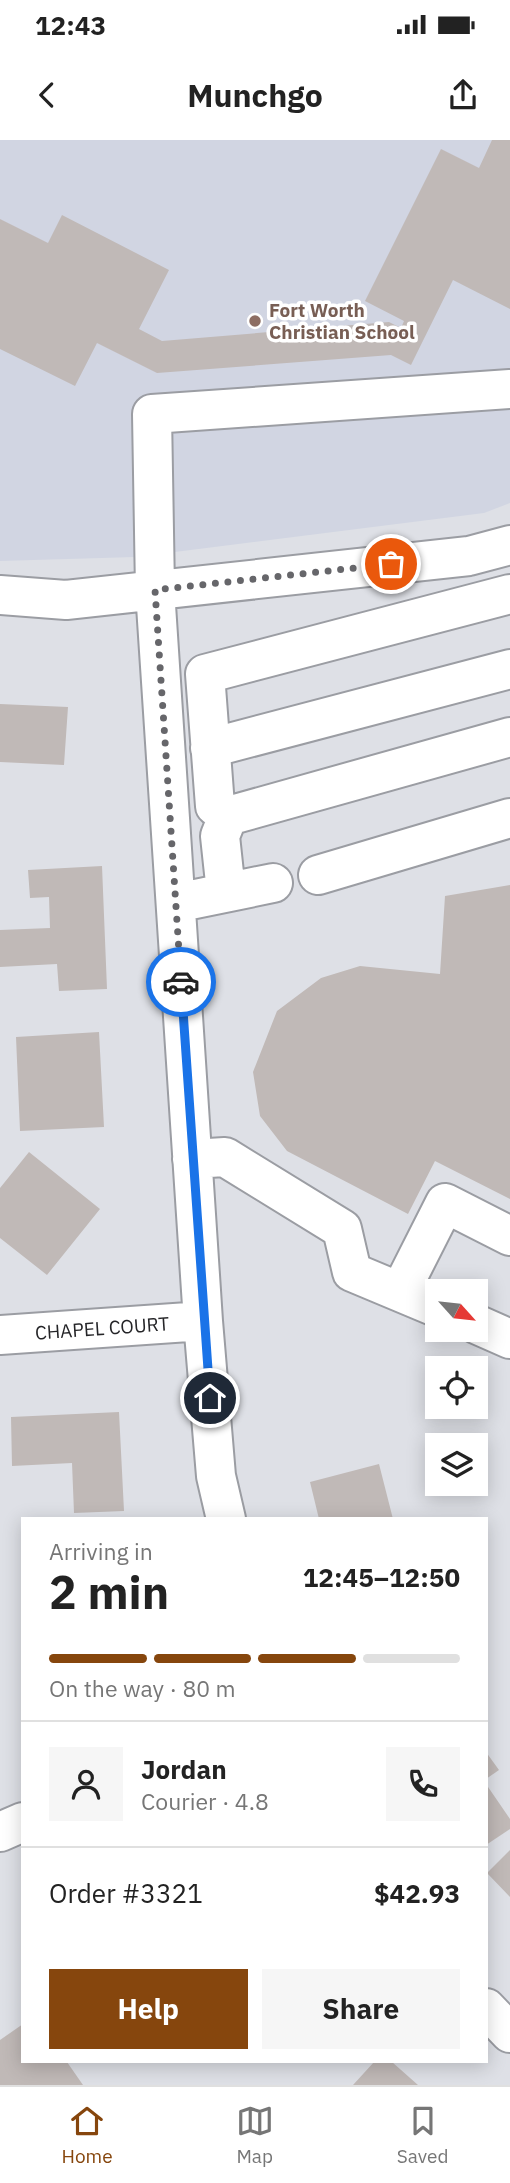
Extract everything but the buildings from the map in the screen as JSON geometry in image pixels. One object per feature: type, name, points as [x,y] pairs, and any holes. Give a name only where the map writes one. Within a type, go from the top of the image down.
[{"type":"street","points":[[226,1517],[216,1476],[192,1159],[155,590],[152,414],[510,389]]},
{"type":"street","points":[[0,595],[66,600],[469,556],[510,545]]},
{"type":"street","points":[[228,816],[215,806],[205,674],[510,594]]},
{"type":"street","points":[[211,748],[510,669]]},
{"type":"street","points":[[228,816],[510,737]]},
{"type":"street","points":[[226,892],[220,836],[228,816]]},
{"type":"street","points":[[318,875],[510,818]]},
{"type":"street","points":[[176,903],[273,883]]},
{"type":"street","points":[[192,1159],[225,1157],[342,1229],[352,1272],[425,1303]]},
{"type":"street","points":[[400,1292],[445,1203],[510,1236]]},
{"type":"street","name":"CHAPEL COURT","points":[[0,1335],[203,1321]]},
{"type":"street","points":[[488,1329],[510,1339]]},
{"type":"street","points":[[0,1832],[21,1823]]},
{"type":"street","points":[[488,2010],[510,2033]]},
{"type":"shaded area","name":"Fort Worth Christian School","points":[[0,140],[510,140],[510,503],[484,513],[135,557],[0,561]]},
{"type":"way so far","points":[[181,982],[155,590],[391,564]]},
{"type":"place","name":"Fort Worth Christian School","points":[[255,321]]},
{"type":"route","points":[[181,982],[210,1398]]}]
